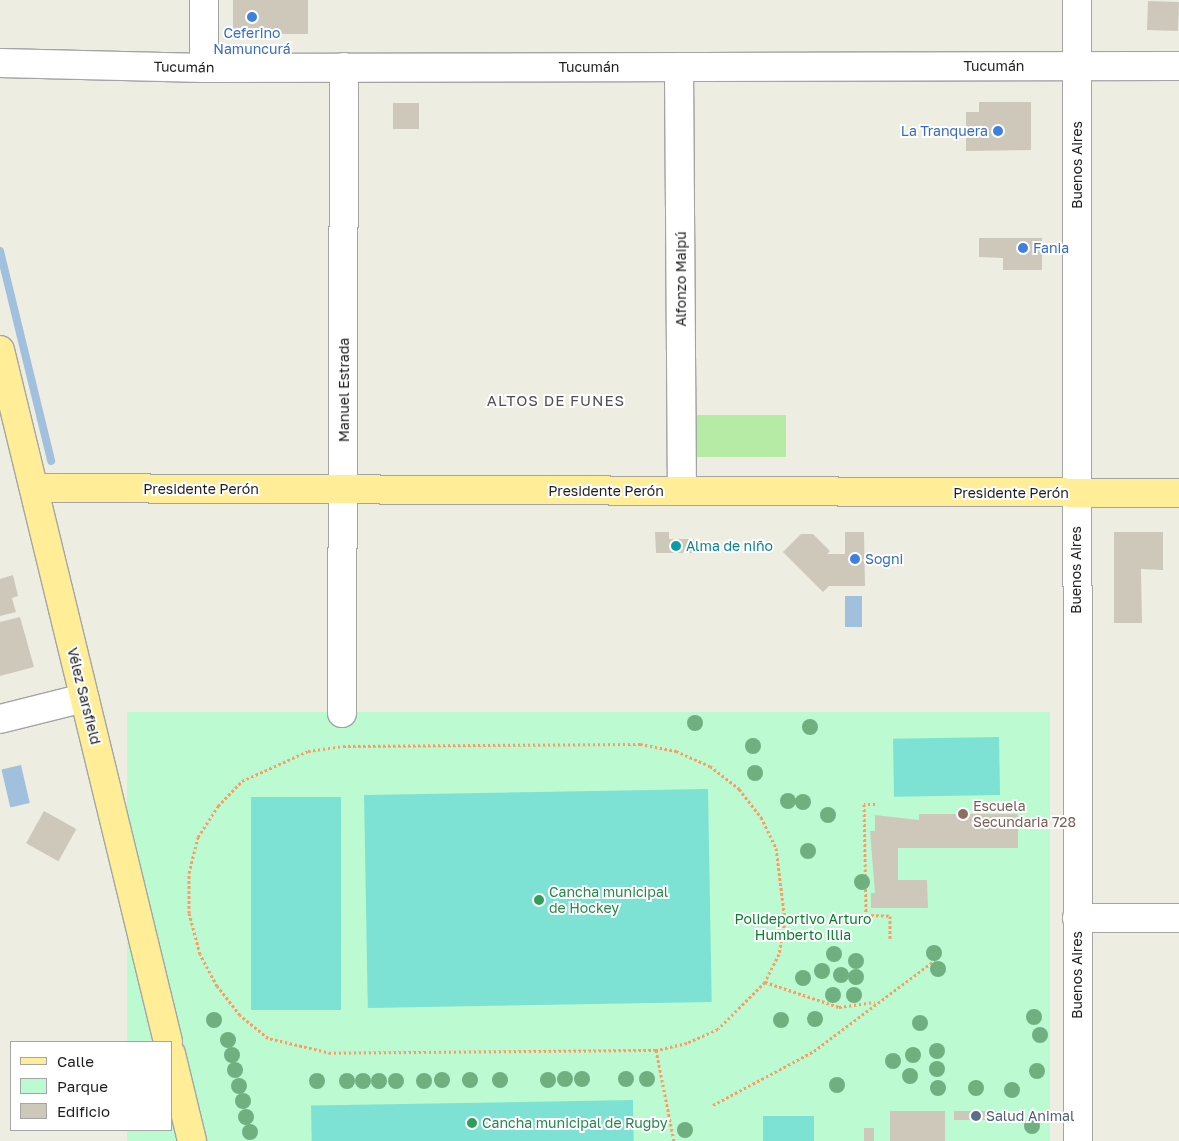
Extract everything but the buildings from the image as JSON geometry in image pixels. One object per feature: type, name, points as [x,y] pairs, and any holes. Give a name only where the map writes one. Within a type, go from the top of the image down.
[{"type":"main road","name":"Vélez Sarsfield","points":[[0,350],[168,1041]]},
{"type":"main road","name":"Presidente Perón","points":[[34,488],[1179,493]]},
{"type":"main road","points":[[172,1058],[192,1141]]},
{"type":"street","points":[[204,0],[204,68]]},
{"type":"street","name":"Buenos Aires","points":[[1077,0],[1078,1141]]},
{"type":"street","name":"Tucumán","points":[[0,63],[204,68],[1179,66]]},
{"type":"street","name":"Alfonzo Maipú","points":[[679,67],[682,491]]},
{"type":"street","name":"Manuel Estrada","points":[[342,713],[344,68]]},
{"type":"street","points":[[0,719],[84,698]]},
{"type":"street","points":[[1077,918],[1179,918]]},
{"type":"path","points":[[640,744],[676,751],[710,766],[739,788],[761,817],[776,848],[785,920],[779,954],[765,982],[718,1029],[688,1043],[656,1050],[331,1053],[268,1038],[240,1015],[217,986],[200,954],[189,913],[189,873],[198,838],[242,781],[308,751],[343,746],[640,744]]},
{"type":"path","points":[[875,804],[864,804],[866,915],[890,916],[890,939]]},
{"type":"path","points":[[713,1106],[814,1051],[876,1002],[935,960]]},
{"type":"path","points":[[765,982],[839,1007],[876,1002]]},
{"type":"path","points":[[656,1050],[674,1141]]},
{"type":"green space","points":[[694,415],[786,415],[786,457],[694,457]]},
{"type":"green space","name":"Polideportivo Arturo Humberto Illia","points":[[127,712],[1050,712],[1050,1141],[127,1141],[127,1131],[172,1131],[172,1041],[127,1041]]},
{"type":"shaded area","points":[[845,596],[862,596],[862,627],[845,627]]},
{"type":"shaded area","points":[[999,737],[1000,795],[894,797],[893,739]]},
{"type":"shaded area","points":[[21,765],[30,803],[10,807],[2,769]]},
{"type":"shaded area","name":"Cancha municipal de Hockey","points":[[708,789],[712,1002],[368,1008],[364,795]]},
{"type":"shaded area","points":[[251,797],[341,797],[341,1010],[251,1010]]},
{"type":"shaded area","name":"Cancha municipal de Rugby","points":[[633,1100],[634,1141],[312,1141],[311,1106]]},
{"type":"shaded area","points":[[763,1116],[814,1116],[814,1141],[763,1141]]},
{"type":"waterway","points":[[0,251],[51,461]]},
{"type":"place","name":"Ceferino Namuncurá","points":[[252,17]]},
{"type":"place","name":"La Tranquera","points":[[998,131]]},
{"type":"place","name":"Fania","points":[[1023,248]]},
{"type":"place","name":"Alma de niño","points":[[676,546]]},
{"type":"place","name":"Sogni","points":[[855,559]]},
{"type":"place","name":"Escuela Secundaria 728","points":[[963,814]]},
{"type":"place","name":"Cancha municipal de Hockey","points":[[539,900]]},
{"type":"place","name":"Salud Animal","points":[[976,1116]]},
{"type":"place","name":"Cancha municipal de Rugby","points":[[472,1123]]},
{"type":"district","name":"ALTOS DE FUNES","points":[[556,401]]}]
